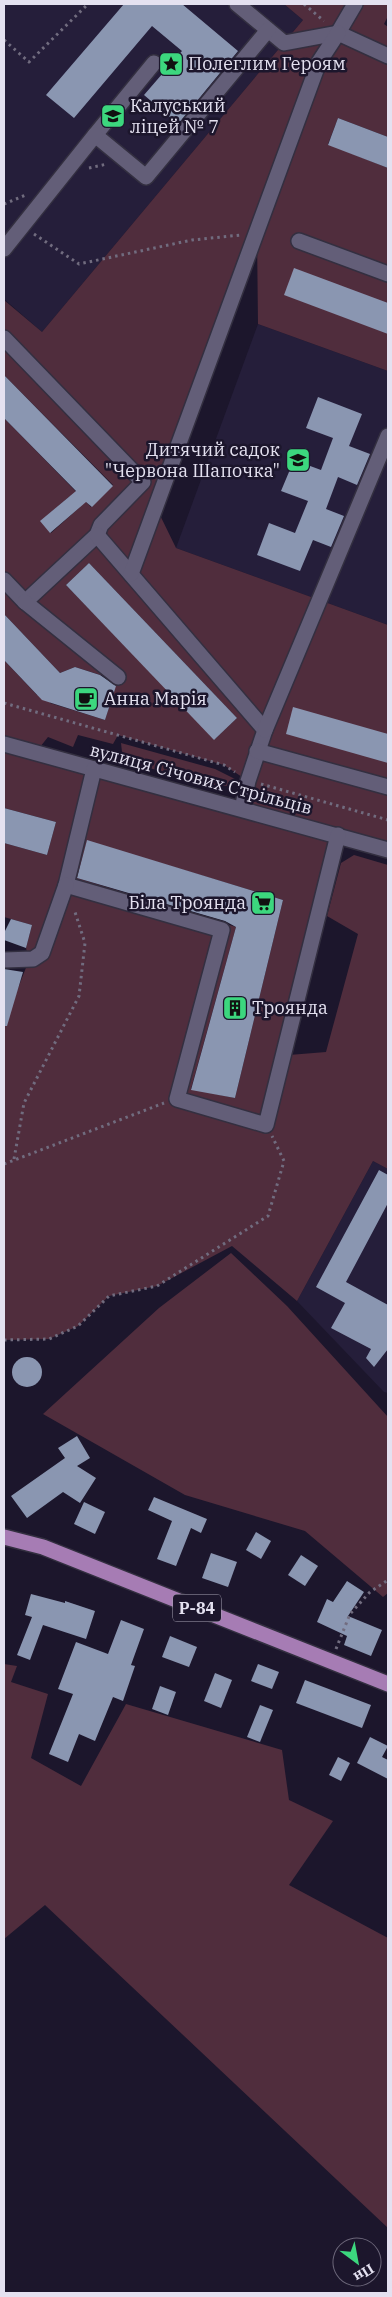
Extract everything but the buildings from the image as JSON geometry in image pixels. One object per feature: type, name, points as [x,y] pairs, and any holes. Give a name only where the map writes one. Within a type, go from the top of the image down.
[{"type":"main road","name":"Р-84","points":[[4,1537],[43,1547],[388,1684]]},
{"type":"street","points":[[237,4],[284,43],[338,32],[388,56]]},
{"type":"street","points":[[131,574],[319,62],[354,4]]},
{"type":"street","points":[[95,135],[146,177],[268,30]]},
{"type":"street","points":[[4,249],[154,63]]},
{"type":"street","points":[[298,241],[388,274]]},
{"type":"street","points":[[4,338],[144,482],[101,524],[97,535],[25,602]]},
{"type":"street","points":[[242,809],[248,781],[265,730],[388,436]]},
{"type":"street","points":[[97,535],[265,730]]},
{"type":"street","points":[[4,580],[25,602],[118,677]]},
{"type":"street","name":"вулиця Січових Стрільців","points":[[4,744],[388,850]]},
{"type":"street","points":[[258,751],[388,787]]},
{"type":"street","points":[[4,960],[32,959],[42,953],[66,885],[94,769]]},
{"type":"street","points":[[66,885],[222,930],[177,1099],[266,1124],[338,835]]},
{"type":"path","points":[[4,40],[29,62],[88,4]]},
{"type":"path","points":[[304,4],[338,32]]},
{"type":"path","points":[[22,226],[79,264],[192,240],[256,233]]},
{"type":"path","points":[[4,703],[224,765],[248,781],[388,820]]},
{"type":"path","points":[[14,1159],[24,1103],[79,996],[85,943],[66,885]]},
{"type":"path","points":[[4,1164],[177,1099]]},
{"type":"path","points":[[4,1340],[49,1339],[78,1326],[109,1296],[157,1286],[268,1216],[284,1161],[266,1124]]},
{"type":"path","points":[[331,1662],[350,1614],[370,1592],[388,1580]]},
{"type":"shaded area","name":"Калуський ліцей № 7","points":[[4,4],[284,4],[303,20],[42,332],[4,299]]},
{"type":"shaded area","points":[[284,4],[388,4],[388,16],[384,24],[388,27],[388,137],[338,118],[328,144],[388,168],[388,371],[258,324],[257,235],[156,507],[176,548],[388,625],[388,852],[338,837],[289,1055],[326,1052],[358,934],[327,916],[341,863],[354,855],[388,865],[388,1169],[373,1161],[297,1301],[232,1246],[157,1286],[109,1296],[78,1326],[49,1339],[4,1340],[4,1024],[29,960],[26,948],[32,925],[4,917],[4,843],[47,855],[56,822],[4,808],[4,660],[37,695],[55,688],[50,703],[105,720],[117,680],[75,667],[60,673],[4,614],[4,418],[91,507],[113,485],[4,375],[4,300],[42,332],[303,20]],"holes":[[[70,496],[80,507],[51,533],[41,521]],[[89,563],[237,718],[215,739],[66,585]],[[78,735],[113,744],[118,735],[224,765],[248,781],[242,809],[36,752],[48,737],[73,747]],[[87,841],[283,900],[235,1098],[191,1089],[236,927],[77,878]]]},
{"type":"shaded area","name":"Дитячий садок \"Червона Шапочка\"","points":[[258,324],[388,371],[388,625],[176,548]]},
{"type":"shaded area","points":[[121,743],[215,769],[239,781],[227,786],[213,785],[123,761]]},
{"type":"shaded area","points":[[373,1161],[388,1169],[388,1393],[384,1392],[297,1301]]},
{"type":"shaded area","points":[[231,1253],[287,1306],[388,1417],[388,1593],[383,1597],[305,1531],[185,1495],[43,1414],[159,1308]]},
{"type":"shaded area","points":[[4,1664],[17,1666],[11,1682],[48,1694],[31,1758],[81,1786],[126,1704],[282,1750],[289,1800],[333,1821],[289,1885],[388,1938],[388,2228],[45,1905],[4,1939]]},
{"type":"place","name":"Полеглим Героям","points":[[171,64]]},
{"type":"place","name":"Калуський ліцей № 7","points":[[113,116]]},
{"type":"place","name":"Дитячий садок \"Червона Шапочка\"","points":[[298,460]]},
{"type":"place","name":"Анна Марія","points":[[86,699]]},
{"type":"place","name":"Біла Троянда","points":[[263,903]]},
{"type":"place","name":"Троянда","points":[[235,1008]]}]
